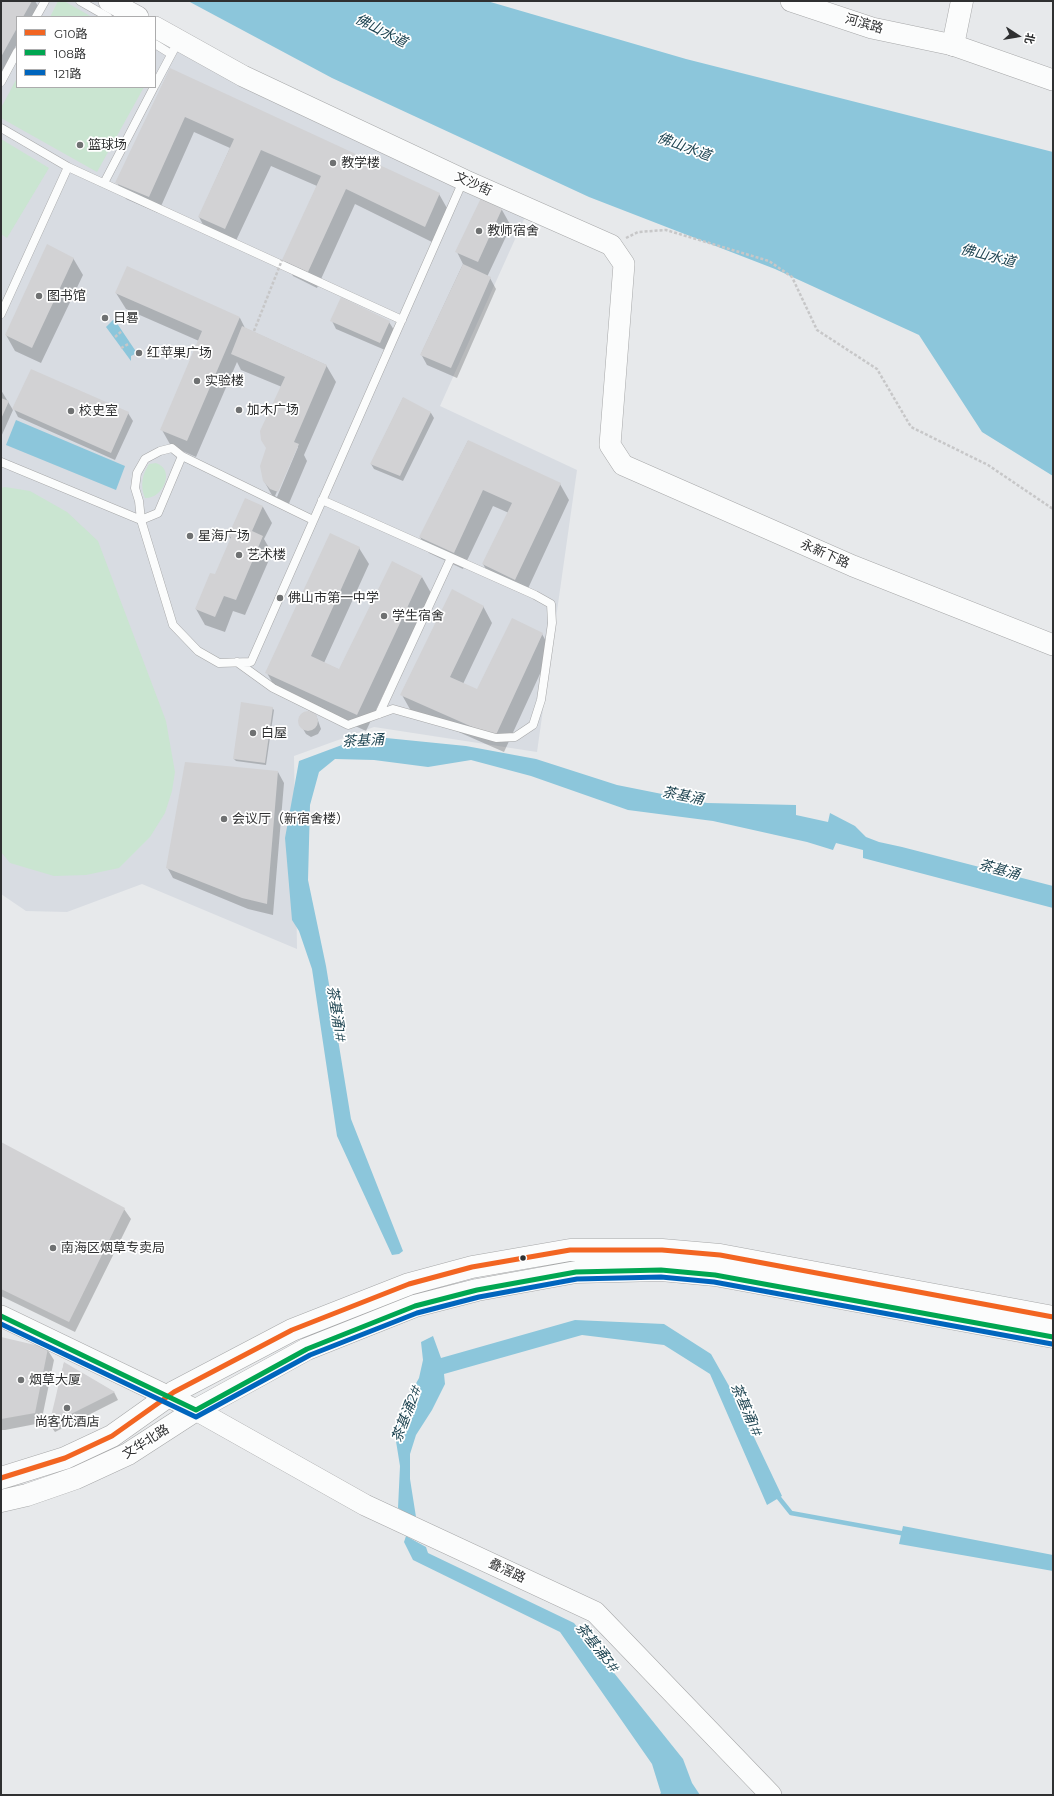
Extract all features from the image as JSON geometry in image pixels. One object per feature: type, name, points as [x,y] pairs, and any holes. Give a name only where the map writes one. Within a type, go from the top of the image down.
[{"type":"main road","points":[[946,1],[946,43]]},
{"type":"main road","points":[[946,43],[962,1]]},
{"type":"main road","name":"文华北路","points":[[1,1478],[65,1458],[105,1439],[168,1396],[292,1330],[409,1284],[472,1267],[570,1250],[662,1250],[720,1255],[1053,1316]]},
{"type":"main road","name":"文华北路","points":[[1,1501],[27,1495],[76,1478],[128,1454],[196,1410],[307,1349],[415,1306],[477,1290],[576,1272],[661,1270],[715,1275],[1053,1336]]},
{"type":"street","points":[[109,1],[136,16]]},
{"type":"street","name":"河滨路","points":[[791,1],[872,28],[946,43],[1053,80]]},
{"type":"street","name":"文沙街","points":[[156,28],[175,47],[243,76],[464,180],[610,246],[624,264],[610,445]]},
{"type":"street","name":"永新下路","points":[[610,445],[623,465],[853,566],[1053,645]]},
{"type":"street","name":"叠滘路","points":[[1,1316],[196,1410],[365,1505],[595,1612],[770,1795]]},
{"type":"lane","points":[[37,16],[45,1]]},
{"type":"lane","points":[[80,1],[106,16]]},
{"type":"lane","points":[[156,44],[175,47],[156,82]]},
{"type":"lane","points":[[1,82],[16,54]]},
{"type":"lane","points":[[104,183],[153,88]]},
{"type":"lane","points":[[1,128],[68,167],[402,320]]},
{"type":"lane","points":[[1,314],[68,167]]},
{"type":"lane","points":[[313,520],[182,456],[172,448],[160,451],[145,459],[137,473],[135,488],[139,501],[141,520],[173,625],[198,651],[219,663],[251,662],[464,180]]},
{"type":"lane","points":[[1,462],[141,520],[158,513],[182,456]]},
{"type":"lane","points":[[238,662],[273,688],[348,725],[393,709],[496,738],[515,737],[532,725],[541,700],[552,623],[551,604],[535,595],[322,500]]},
{"type":"lane","points":[[379,714],[451,558]]},
{"type":"path","points":[[610,246],[638,232],[666,230],[769,261],[792,277],[817,330],[877,369],[911,427],[988,465],[1053,509]]},
{"type":"path","points":[[254,331],[282,260]]},
{"type":"path","points":[[115,337],[122,331]]},
{"type":"path","points":[[121,348],[130,343]]},
{"type":"shaded area","name":"佛山市第一中学","points":[[1,1],[115,1],[143,16],[16,16],[16,88],[156,88],[156,23],[525,217],[440,406],[577,470],[537,752],[374,727],[294,756],[297,949],[142,884],[67,912],[26,911],[1,894]]},
{"type":"green space","points":[[58,1],[64,1],[90,16],[50,16]]},
{"type":"green space","name":"篮球场","points":[[16,80],[16,88],[143,88],[97,172],[1,118],[1,108]]},
{"type":"green space","points":[[1,139],[49,168],[7,238],[1,234]]},
{"type":"green space","points":[[156,463],[162,467],[165,472],[165,484],[157,494],[145,498],[142,485],[143,476],[149,464]]},
{"type":"green space","points":[[5,487],[30,491],[67,512],[98,541],[166,721],[175,772],[172,791],[165,813],[150,837],[119,868],[86,875],[54,876],[10,863],[1,852],[1,488]]},
{"type":"water","name":"佛山水道","points":[[188,1],[487,1],[686,59],[1053,152],[1053,476],[982,432],[919,335],[775,269],[589,197],[332,78]]},
{"type":"water","points":[[114,319],[137,353],[131,356],[131,361],[106,327]]},
{"type":"water","points":[[16,420],[125,466],[116,490],[6,445]]},
{"type":"water","name":"茶基涌","points":[[366,736],[466,746],[536,759],[617,785],[707,803],[796,805],[796,815],[828,822],[830,813],[855,826],[866,837],[879,842],[1053,886],[1053,908],[863,858],[863,850],[836,843],[833,850],[807,842],[713,821],[628,810],[531,776],[471,760],[428,767],[374,760],[335,759],[319,772],[310,805],[308,880],[326,966],[351,1119],[403,1251],[399,1254],[392,1255],[337,1136],[312,969],[299,931],[292,920],[285,838],[299,761]]},
{"type":"water","name":"茶基涌2#","points":[[575,1320],[664,1324],[711,1354],[733,1393],[782,1496],[767,1505],[710,1374],[664,1345],[582,1335],[444,1374],[445,1384],[432,1410],[416,1435],[410,1454],[410,1479],[416,1517],[409,1515],[398,1508],[400,1466],[395,1435],[404,1405],[419,1378],[423,1360],[421,1342],[433,1336],[441,1358]]},
{"type":"water","points":[[903,1526],[1053,1555],[1053,1571],[899,1544]]},
{"type":"water","points":[[406,1536],[426,1547],[428,1553],[574,1623],[683,1759],[692,1783],[700,1795],[659,1795],[661,1793],[652,1764],[560,1632],[413,1560],[404,1542]]},
{"type":"building","points":[[1,1],[32,1],[24,16],[16,16],[16,30],[1,57]]},
{"type":"building","name":"教学楼","points":[[170,68],[440,193],[425,227],[346,189],[308,272],[282,260],[321,176],[261,150],[225,229],[198,217],[234,139],[185,117],[149,197],[115,183]]},
{"type":"building","name":"教师宿舍","points":[[481,198],[502,209],[478,262],[455,252]]},
{"type":"building","name":"图书馆","points":[[47,244],[74,258],[32,348],[5,335]]},
{"type":"building","points":[[463,264],[491,277],[451,368],[420,355]]},
{"type":"building","name":"实验楼","points":[[127,266],[240,317],[187,441],[160,430],[202,331],[115,293]]},
{"type":"building","points":[[341,297],[390,321],[380,343],[330,321]]},
{"type":"building","name":"实验楼","points":[[242,326],[327,365],[294,442],[299,444],[278,492],[270,489],[263,481],[260,466],[266,448],[261,440],[260,431],[285,377],[231,354]]},
{"type":"building","name":"校史室","points":[[31,369],[129,412],[111,453],[12,409]]},
{"type":"building","points":[[403,397],[431,412],[400,476],[370,464]]},
{"type":"building","points":[[1,398],[9,401],[1,419]]},
{"type":"building","points":[[468,440],[561,483],[515,580],[482,564],[512,503],[483,490],[454,553],[419,537]]},
{"type":"building","name":"艺术楼","points":[[245,498],[263,506],[252,531],[263,536],[236,600],[224,596],[215,617],[195,609],[210,573],[215,574],[231,537],[228,536]]},
{"type":"building","name":"学生宿舍","points":[[330,533],[360,547],[311,656],[339,669],[392,561],[422,576],[357,715],[265,673]]},
{"type":"building","name":"学生宿舍","points":[[452,589],[484,606],[450,677],[477,689],[512,618],[543,633],[495,737],[400,695]]},
{"type":"building","name":"白屋","points":[[241,702],[273,707],[265,763],[233,759]]},
{"type":"building","points":[[308,711],[315,714],[318,721],[315,728],[308,731],[301,728],[298,721],[301,714]]},
{"type":"building","name":"会议厅（新宿舍楼）","points":[[185,762],[278,771],[267,904],[242,898],[166,868]]},
{"type":"building","name":"南海区烟草专卖局","points":[[1,1142],[125,1208],[69,1322],[1,1289]]},
{"type":"building","name":"烟草大厦","points":[[1,1337],[48,1348],[35,1413],[1,1419]]},
{"type":"building","name":"尚客优酒店","points":[[64,1362],[115,1392],[49,1425]]},
{"type":"waterway","name":"茶基涌1#","points":[[775,1493],[791,1513],[906,1534]]},
{"type":"transit line","name":"G10路","points":[[1,1478],[65,1458],[112,1436],[174,1392],[292,1330],[409,1284],[472,1267],[570,1250],[662,1250],[720,1255],[1053,1317]]},
{"type":"transit line","name":"108路","points":[[1,1316],[196,1410],[307,1349],[415,1306],[477,1290],[576,1272],[661,1270],[715,1275],[1053,1337]]},
{"type":"transit line","name":"121路","points":[[1,1324],[196,1417],[310,1355],[417,1313],[479,1297],[577,1279],[661,1277],[714,1282],[1052,1344]]},
{"type":"place","name":"篮球场","points":[[80,145]]},
{"type":"place","name":"教学楼","points":[[333,163]]},
{"type":"place","name":"教师宿舍","points":[[479,231]]},
{"type":"place","name":"图书馆","points":[[39,296]]},
{"type":"place","name":"日晷","points":[[105,318]]},
{"type":"place","name":"红苹果广场","points":[[139,353]]},
{"type":"place","name":"实验楼","points":[[197,381]]},
{"type":"place","name":"加木广场","points":[[239,410]]},
{"type":"place","name":"校史室","points":[[71,411]]},
{"type":"place","name":"星海广场","points":[[190,536]]},
{"type":"place","name":"艺术楼","points":[[239,555]]},
{"type":"place","name":"佛山市第一中学","points":[[280,598]]},
{"type":"place","name":"学生宿舍","points":[[384,616]]},
{"type":"place","name":"白屋","points":[[253,733]]},
{"type":"place","name":"会议厅（新宿舍楼）","points":[[224,819]]},
{"type":"place","name":"南海区烟草专卖局","points":[[53,1248]]},
{"type":"place","name":"烟草大厦","points":[[21,1380]]},
{"type":"place","name":"尚客优酒店","points":[[67,1408]]},
{"type":"water label","name":"茶基涌3#","points":[[597,1648]]}]
